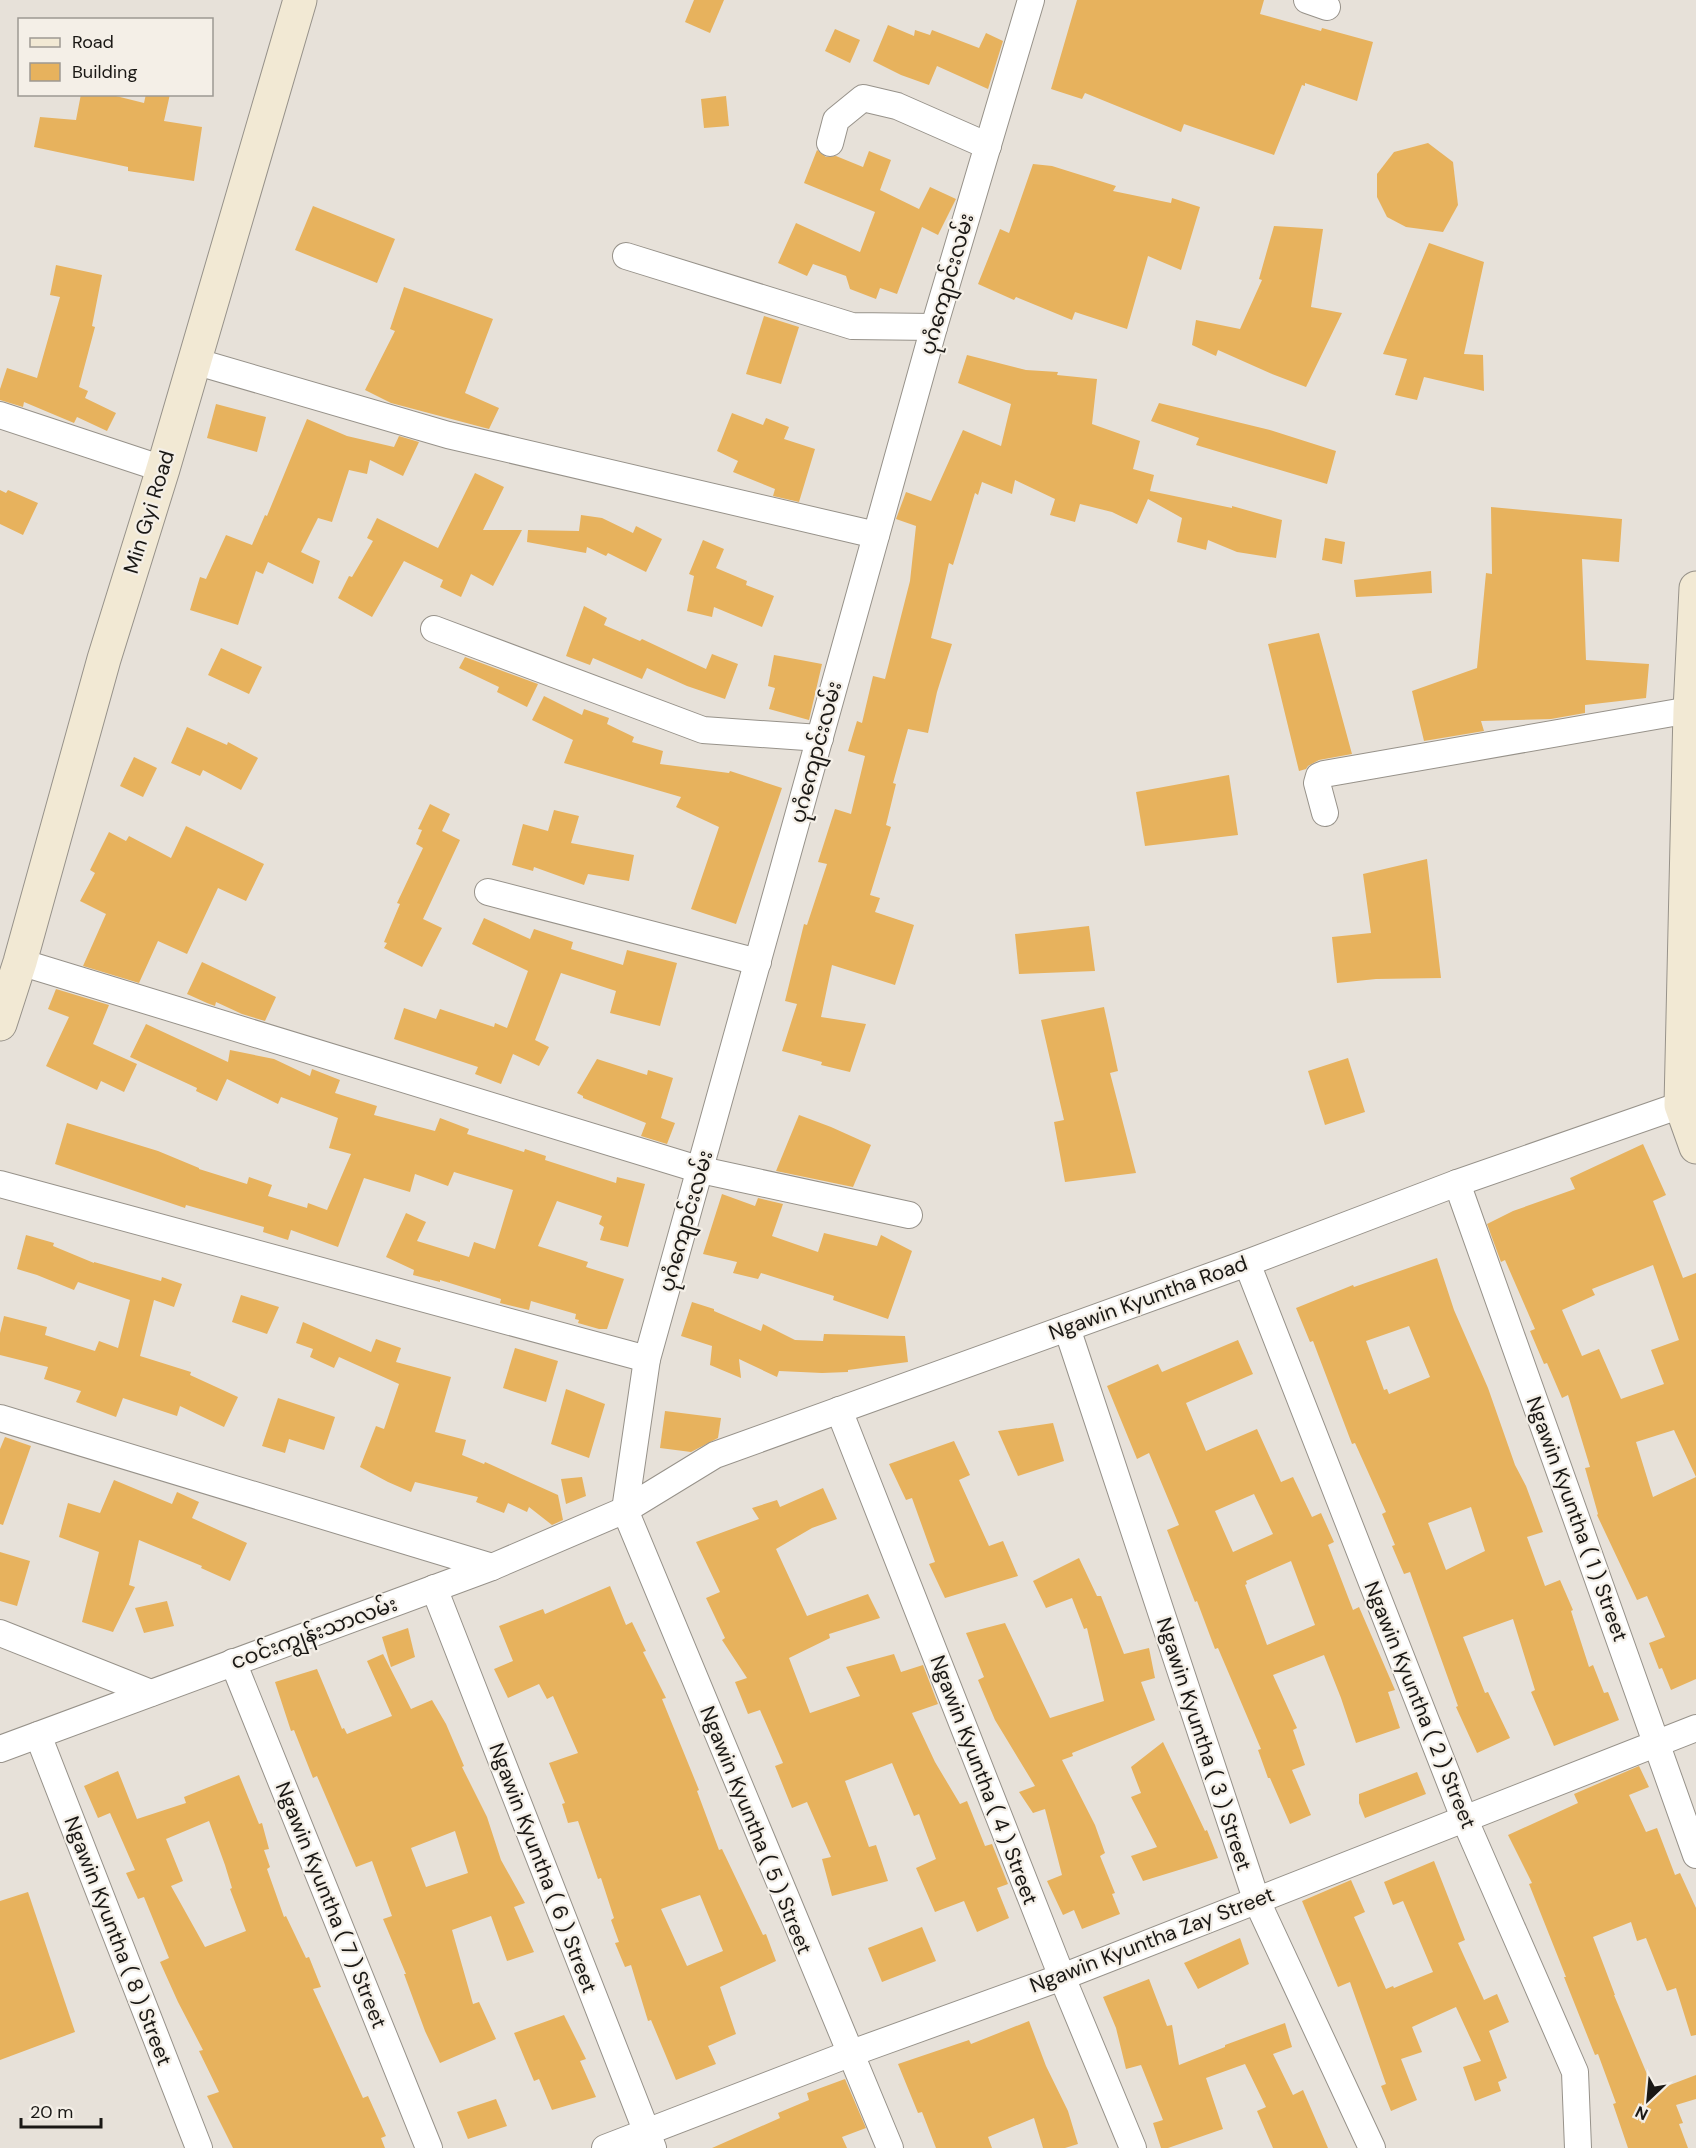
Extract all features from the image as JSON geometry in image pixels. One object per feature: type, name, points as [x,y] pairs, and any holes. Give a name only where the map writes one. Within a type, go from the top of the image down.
[{"type":"main road","name":"Min Gyi Road","points":[[0,1024],[20,962],[104,659],[163,469],[300,0]]},
{"type":"main road","points":[[1696,588],[1690,710],[1689,1109],[1696,1147]]},
{"type":"street","name":"ပုဂံကျောင်းလမ်း","points":[[625,1510],[647,1359],[934,327],[1031,0]]},
{"type":"street","points":[[830,143],[836,120],[863,98],[897,106],[988,146]]},
{"type":"street","points":[[626,256],[852,326],[934,327]]},
{"type":"street","points":[[194,361],[448,435],[876,535]]},
{"type":"street","points":[[0,416],[163,469]]},
{"type":"street","points":[[434,629],[703,730],[820,738]]},
{"type":"street","points":[[1325,813],[1317,783],[1319,776],[1324,774],[1690,710]]},
{"type":"street","points":[[488,892],[758,962]]},
{"type":"street","points":[[20,962],[701,1170],[909,1215]]},
{"type":"street","name":"Ngawin Kyuntha Road","points":[[625,1510],[715,1455],[1246,1263],[1457,1183],[1689,1109]]},
{"type":"street","name":"Ngawin Kyuntha ( 1 ) Street","points":[[1457,1183],[1696,1855]]},
{"type":"street","points":[[0,1184],[647,1359]]},
{"type":"street","name":"Ngawin Kyuntha ( 2 ) Street","points":[[1246,1263],[1464,1818],[1575,2072],[1578,2148]]},
{"type":"street","name":"Ngawin Kyuntha ( 3 ) Street","points":[[1067,1328],[1256,1899],[1372,2148]]},
{"type":"street","name":"Ngawin Kyuntha ( 4 ) Street","points":[[839,1410],[1062,1977],[1133,2148]]},
{"type":"street","points":[[0,1418],[492,1566]]},
{"type":"street","name":"ငဝင်းကျွန်းသာလမ်း","points":[[0,1749],[492,1566],[625,1510]]},
{"type":"street","name":"Ngawin Kyuntha ( 5 ) Street","points":[[625,1510],[849,2054],[890,2148]]},
{"type":"street","name":"Ngawin Kyuntha ( 6 ) Street","points":[[434,1588],[650,2140]]},
{"type":"street","points":[[0,1633],[151,1693]]},
{"type":"street","name":"Ngawin Kyuntha ( 7 ) Street","points":[[233,1662],[429,2148]]},
{"type":"street","name":"Ngawin Kyuntha Zay Street","points":[[605,2148],[650,2140],[849,2054],[1062,1977],[1696,1728]]},
{"type":"street","name":"Ngawin Kyuntha ( 8 ) Street","points":[[38,1735],[199,2148]]},
{"type":"building","points":[[694,0],[724,0],[710,33],[685,22]]},
{"type":"building","points":[[1077,0],[1264,0],[1260,14],[1321,31],[1322,28],[1373,42],[1357,101],[1305,83],[1305,86],[1302,85],[1274,155],[1184,124],[1181,132],[1085,93],[1082,99],[1051,89]]},
{"type":"building","points":[[888,25],[914,36],[915,30],[930,35],[932,30],[979,48],[986,33],[1003,41],[988,89],[937,66],[929,85],[901,75],[873,61]]},
{"type":"building","points":[[835,29],[860,40],[850,63],[825,51]]},
{"type":"building","points":[[81,96],[116,96],[144,103],[146,96],[170,96],[164,121],[202,127],[194,181],[128,171],[128,167],[34,147],[40,117],[76,120]]},
{"type":"building","points":[[726,96],[729,126],[704,128],[701,99]]},
{"type":"building","points":[[1428,143],[1453,162],[1458,205],[1443,232],[1406,227],[1387,217],[1377,197],[1377,174],[1394,152]]},
{"type":"building","points":[[817,150],[826,157],[836,156],[863,167],[869,151],[891,160],[880,190],[919,209],[930,187],[956,199],[938,235],[922,227],[897,294],[880,288],[876,299],[850,289],[846,276],[813,264],[807,276],[778,263],[796,223],[860,252],[875,212],[804,183]]},
{"type":"building","points":[[1033,164],[1052,166],[1116,186],[1113,191],[1171,203],[1172,198],[1200,207],[1181,270],[1148,256],[1127,329],[1075,312],[1072,320],[1016,297],[1014,300],[978,284],[1000,229],[1009,233]]},
{"type":"building","points":[[313,206],[395,239],[377,283],[295,250]]},
{"type":"building","points":[[1274,226],[1323,229],[1311,307],[1342,313],[1306,387],[1218,350],[1216,356],[1192,345],[1196,320],[1240,329],[1262,280],[1259,279]]},
{"type":"building","points":[[1429,243],[1484,262],[1464,354],[1483,355],[1484,391],[1424,377],[1417,400],[1395,395],[1407,359],[1383,354]]},
{"type":"building","points":[[56,265],[102,275],[92,326],[95,327],[79,387],[88,391],[85,398],[116,413],[107,431],[77,417],[74,423],[24,402],[23,407],[0,400],[0,389],[7,368],[37,378],[60,297],[50,295]]},
{"type":"building","points":[[404,287],[493,319],[465,393],[499,408],[489,429],[391,403],[365,390],[395,331],[390,329]]},
{"type":"building","points":[[764,316],[799,327],[781,384],[746,374]]},
{"type":"building","points":[[967,355],[1026,370],[1058,372],[1057,375],[1097,379],[1092,424],[1140,441],[1133,469],[1154,475],[1150,491],[1232,508],[1232,506],[1282,520],[1276,558],[1237,552],[1208,540],[1206,550],[1177,542],[1182,518],[1148,499],[1137,524],[1112,512],[1080,504],[1075,522],[1050,515],[1055,499],[1015,480],[1012,494],[982,482],[978,495],[975,493],[953,565],[949,563],[931,638],[952,644],[937,692],[928,733],[908,729],[893,783],[896,784],[886,825],[891,827],[870,895],[880,898],[875,912],[914,925],[895,985],[832,965],[821,1017],[866,1024],[850,1072],[821,1065],[822,1062],[782,1051],[797,1004],[785,1001],[804,924],[807,925],[827,864],[818,862],[835,809],[851,814],[865,756],[848,751],[857,721],[862,723],[873,676],[885,679],[910,581],[916,526],[896,519],[906,492],[931,501],[963,430],[1001,446],[1011,404],[958,383]]},
{"type":"building","points":[[1159,403],[1270,430],[1336,451],[1327,484],[1196,445],[1199,438],[1151,421]]},
{"type":"building","points":[[216,404],[266,417],[257,452],[207,438]]},
{"type":"building","points":[[732,413],[763,425],[766,418],[789,427],[784,439],[815,449],[799,502],[773,496],[775,489],[733,472],[738,461],[717,451]]},
{"type":"building","points":[[307,419],[347,436],[394,447],[399,436],[419,442],[403,476],[370,460],[367,474],[349,470],[332,522],[318,518],[301,552],[320,561],[313,584],[268,562],[263,574],[256,571],[238,625],[190,610],[200,577],[206,579],[226,535],[252,545],[265,515],[267,516]]},
{"type":"building","points":[[475,473],[504,487],[483,530],[522,530],[493,586],[471,574],[461,597],[440,587],[443,580],[404,561],[372,617],[338,598],[349,576],[352,577],[373,541],[367,538],[377,518],[438,548]]},
{"type":"building","points":[[0,490],[6,493],[8,490],[38,503],[23,535],[0,524]]},
{"type":"building","points":[[1491,507],[1622,519],[1619,562],[1582,559],[1586,660],[1649,664],[1646,698],[1585,705],[1585,713],[1551,719],[1481,721],[1484,731],[1424,741],[1412,691],[1477,668],[1486,573],[1492,574]]},
{"type":"building","points":[[581,515],[602,518],[633,533],[636,526],[662,539],[646,572],[608,553],[606,556],[587,547],[586,553],[527,542],[528,530],[579,531]]},
{"type":"building","points":[[1325,538],[1345,542],[1342,564],[1322,560]]},
{"type":"building","points":[[703,540],[724,549],[716,568],[747,581],[746,585],[774,596],[762,627],[714,607],[712,617],[687,611],[694,576],[689,574]]},
{"type":"building","points":[[1431,571],[1432,593],[1356,597],[1354,580]]},
{"type":"building","points":[[584,606],[607,618],[604,625],[640,641],[642,639],[706,669],[712,654],[738,664],[725,699],[687,686],[647,668],[642,679],[593,658],[590,665],[566,656]]},
{"type":"building","points":[[1319,633],[1352,754],[1319,760],[1299,771],[1268,644]]},
{"type":"building","points":[[221,648],[262,667],[249,694],[208,675]]},
{"type":"building","points":[[774,655],[822,664],[809,720],[769,709],[775,688],[768,686]]},
{"type":"building","points":[[465,657],[538,684],[527,707],[497,692],[499,687],[459,668]]},
{"type":"building","points":[[544,696],[582,715],[584,709],[609,718],[607,724],[634,737],[632,742],[663,751],[660,764],[729,773],[730,771],[782,788],[736,924],[691,909],[719,827],[676,807],[681,797],[564,763],[573,740],[532,720]]},
{"type":"building","points":[[187,727],[227,745],[228,742],[258,758],[241,790],[203,770],[200,776],[171,763]]},
{"type":"building","points":[[134,757],[157,768],[143,797],[120,786]]},
{"type":"building","points":[[1229,775],[1238,835],[1145,846],[1136,792]]},
{"type":"building","points":[[430,804],[450,814],[442,831],[460,840],[423,919],[442,928],[422,967],[384,948],[387,943],[384,942],[400,904],[397,903],[423,848],[416,844],[422,830],[418,829]]},
{"type":"building","points":[[554,810],[579,816],[571,843],[634,855],[629,881],[588,874],[584,885],[534,867],[533,871],[512,865],[523,824],[548,831]]},
{"type":"building","points":[[186,826],[264,864],[246,901],[218,888],[187,954],[158,941],[139,983],[83,966],[106,914],[80,901],[95,873],[90,870],[109,832],[126,841],[129,836],[171,858]]},
{"type":"building","points":[[1427,859],[1441,978],[1376,979],[1337,983],[1332,937],[1371,933],[1363,874]]},
{"type":"building","points":[[484,918],[530,939],[534,929],[573,942],[571,949],[623,965],[627,950],[677,963],[660,1026],[610,1013],[616,991],[561,973],[535,1040],[549,1047],[539,1066],[513,1054],[501,1084],[475,1074],[478,1067],[394,1039],[404,1008],[436,1019],[440,1009],[494,1027],[495,1023],[507,1028],[528,971],[472,944]]},
{"type":"building","points":[[1089,926],[1095,971],[1019,974],[1015,934]]},
{"type":"building","points":[[202,962],[276,997],[265,1021],[216,1002],[215,1006],[187,994]]},
{"type":"building","points":[[56,989],[109,1005],[93,1044],[137,1064],[124,1092],[101,1081],[97,1090],[46,1066],[69,1017],[48,1009]]},
{"type":"building","points":[[1104,1007],[1118,1071],[1110,1073],[1136,1173],[1065,1182],[1054,1122],[1064,1120],[1041,1020]]},
{"type":"building","points":[[146,1024],[228,1062],[230,1050],[274,1059],[310,1076],[312,1069],[340,1080],[335,1093],[377,1106],[374,1115],[435,1131],[440,1118],[469,1129],[467,1134],[524,1152],[525,1149],[546,1156],[545,1160],[616,1183],[617,1177],[645,1184],[628,1247],[600,1240],[604,1227],[599,1224],[602,1216],[557,1201],[538,1246],[588,1262],[586,1267],[624,1279],[607,1329],[578,1323],[579,1320],[575,1319],[576,1314],[531,1301],[529,1310],[500,1303],[501,1299],[440,1280],[440,1282],[413,1275],[414,1270],[386,1257],[406,1213],[426,1222],[417,1241],[469,1257],[474,1242],[495,1249],[513,1190],[454,1172],[448,1186],[415,1174],[410,1192],[364,1178],[338,1247],[291,1230],[288,1240],[263,1232],[264,1227],[186,1205],[185,1208],[55,1164],[67,1123],[158,1151],[199,1169],[247,1184],[249,1177],[272,1185],[268,1196],[307,1208],[308,1203],[327,1210],[351,1154],[329,1148],[338,1118],[281,1097],[278,1104],[227,1079],[217,1101],[196,1091],[197,1088],[130,1057]]},
{"type":"building","points":[[1348,1058],[1365,1112],[1325,1125],[1308,1071]]},
{"type":"building","points":[[597,1059],[647,1075],[648,1070],[673,1078],[661,1118],[675,1123],[667,1144],[641,1136],[646,1123],[583,1098],[577,1093]]},
{"type":"building","points":[[799,1115],[871,1145],[853,1187],[776,1171]]},
{"type":"building","points":[[1643,1144],[1666,1195],[1653,1201],[1683,1278],[1696,1273],[1696,1477],[1696,1679],[1671,1690],[1662,1668],[1659,1669],[1649,1643],[1665,1637],[1647,1596],[1637,1600],[1597,1515],[1585,1468],[1590,1467],[1568,1395],[1562,1398],[1547,1363],[1544,1364],[1530,1331],[1535,1329],[1505,1260],[1501,1262],[1487,1224],[1513,1211],[1575,1189],[1570,1178]],"holes":[[[1653,1265],[1679,1340],[1651,1350],[1664,1384],[1621,1399],[1599,1349],[1582,1356],[1562,1310],[1595,1295],[1592,1289]],[[1674,1430],[1696,1477],[1653,1497],[1636,1442]]]},
{"type":"building","points":[[722,1194],[755,1206],[758,1198],[783,1204],[772,1236],[818,1252],[824,1233],[877,1246],[881,1235],[912,1251],[888,1319],[833,1300],[834,1296],[761,1273],[758,1279],[733,1273],[737,1262],[703,1254]]},
{"type":"building","points":[[26,1235],[54,1243],[53,1246],[94,1263],[161,1281],[162,1277],[182,1284],[174,1307],[154,1300],[140,1356],[191,1372],[190,1375],[238,1397],[224,1427],[180,1406],[177,1416],[123,1398],[116,1417],[76,1402],[81,1391],[44,1379],[48,1367],[0,1355],[0,1333],[4,1316],[47,1327],[45,1335],[95,1351],[99,1341],[118,1348],[130,1300],[78,1282],[74,1290],[17,1269]]},
{"type":"building","points":[[1437,1258],[1454,1310],[1488,1388],[1515,1465],[1526,1486],[1543,1532],[1527,1537],[1545,1586],[1560,1580],[1573,1610],[1571,1611],[1589,1667],[1593,1665],[1604,1693],[1608,1692],[1619,1720],[1554,1746],[1531,1692],[1535,1690],[1513,1619],[1463,1637],[1485,1693],[1488,1692],[1510,1738],[1477,1753],[1456,1707],[1458,1706],[1410,1572],[1404,1574],[1392,1546],[1395,1545],[1382,1514],[1386,1512],[1355,1443],[1352,1444],[1313,1341],[1310,1342],[1296,1308],[1353,1285],[1354,1287]],"holes":[[[1409,1326],[1430,1377],[1389,1394],[1387,1389],[1384,1390],[1366,1341]],[[1471,1507],[1485,1551],[1446,1570],[1428,1523]]]},
{"type":"building","points":[[241,1295],[279,1307],[267,1334],[232,1322]]},
{"type":"building","points":[[692,1302],[714,1309],[714,1311],[761,1331],[763,1324],[795,1340],[823,1341],[824,1334],[905,1336],[908,1362],[848,1370],[848,1372],[779,1371],[777,1377],[739,1359],[741,1378],[710,1365],[712,1346],[681,1336]]},
{"type":"building","points":[[303,1322],[371,1352],[376,1339],[401,1348],[396,1362],[451,1377],[435,1432],[466,1440],[462,1455],[484,1464],[485,1462],[558,1495],[563,1520],[552,1525],[529,1507],[527,1512],[508,1503],[504,1513],[476,1502],[478,1497],[415,1482],[411,1492],[360,1467],[376,1426],[384,1429],[399,1384],[339,1357],[334,1368],[310,1357],[313,1349],[296,1343]]},
{"type":"building","points":[[1238,1340],[1253,1374],[1186,1403],[1206,1451],[1257,1429],[1281,1482],[1293,1477],[1312,1517],[1321,1513],[1334,1542],[1328,1545],[1353,1610],[1359,1607],[1395,1690],[1388,1692],[1400,1728],[1356,1743],[1324,1655],[1273,1675],[1297,1728],[1293,1730],[1305,1765],[1292,1770],[1311,1815],[1290,1824],[1270,1778],[1268,1778],[1258,1750],[1261,1749],[1218,1648],[1215,1649],[1167,1530],[1179,1525],[1149,1453],[1137,1459],[1107,1386],[1158,1364],[1162,1372]],"holes":[[[1254,1494],[1273,1534],[1233,1552],[1215,1511]],[[1291,1561],[1315,1625],[1267,1645],[1245,1585],[1246,1581]]]},
{"type":"building","points":[[515,1348],[558,1361],[546,1402],[503,1388]]},
{"type":"building","points":[[566,1389],[605,1404],[589,1458],[551,1444]]},
{"type":"building","points":[[278,1398],[335,1417],[324,1450],[289,1439],[285,1453],[262,1446]]},
{"type":"building","points":[[665,1411],[721,1418],[718,1438],[691,1452],[660,1448]]},
{"type":"building","points":[[1053,1423],[1064,1461],[1018,1476],[998,1431]]},
{"type":"building","points":[[5,1437],[31,1446],[3,1525],[0,1524],[0,1449]]},
{"type":"building","points":[[954,1441],[970,1475],[959,1480],[989,1546],[1003,1541],[1018,1576],[945,1598],[929,1564],[935,1562],[912,1498],[906,1500],[889,1464]]},
{"type":"building","points":[[582,1477],[586,1496],[566,1504],[561,1479]]},
{"type":"building","points":[[114,1480],[172,1504],[177,1492],[199,1502],[192,1518],[247,1543],[230,1581],[201,1568],[202,1566],[139,1540],[129,1585],[135,1587],[113,1632],[82,1622],[99,1552],[59,1537],[68,1503],[100,1513]]},
{"type":"building","points":[[823,1488],[837,1519],[812,1528],[776,1549],[807,1616],[868,1594],[880,1618],[829,1634],[830,1638],[789,1658],[810,1713],[860,1696],[846,1667],[894,1654],[901,1672],[923,1665],[938,1704],[912,1713],[935,1762],[960,1804],[967,1801],[985,1846],[992,1844],[1008,1884],[997,1888],[1009,1918],[977,1932],[964,1901],[935,1912],[916,1868],[936,1859],[919,1814],[914,1816],[892,1763],[845,1781],[869,1847],[876,1845],[888,1881],[832,1896],[822,1859],[831,1857],[807,1802],[792,1808],[775,1766],[783,1763],[760,1710],[748,1714],[735,1682],[747,1678],[722,1640],[725,1638],[706,1598],[720,1592],[696,1542],[759,1519],[752,1508],[777,1500],[780,1507]]},
{"type":"building","points":[[0,1552],[30,1561],[17,1606],[0,1601]]},
{"type":"building","points":[[1079,1558],[1097,1596],[1101,1596],[1124,1654],[1149,1648],[1155,1678],[1141,1682],[1155,1720],[1072,1753],[1073,1756],[1062,1760],[1095,1825],[1105,1853],[1100,1856],[1115,1893],[1112,1894],[1120,1914],[1082,1929],[1074,1910],[1063,1915],[1047,1881],[1062,1875],[1045,1809],[1033,1813],[1019,1792],[1035,1786],[995,1720],[978,1680],[984,1677],[966,1633],[1005,1623],[1050,1718],[1104,1701],[1087,1628],[1084,1629],[1072,1598],[1046,1608],[1033,1581]]},
{"type":"building","points":[[610,1586],[626,1625],[632,1622],[646,1651],[643,1652],[666,1698],[662,1699],[699,1790],[697,1791],[719,1850],[722,1849],[763,1935],[766,1934],[776,1961],[720,1987],[736,2034],[708,2046],[716,2064],[676,2080],[651,2020],[648,2021],[631,1965],[625,1967],[615,1943],[619,1942],[611,1920],[614,1918],[578,1821],[568,1823],[562,1804],[565,1803],[549,1763],[578,1753],[553,1696],[547,1699],[539,1684],[508,1698],[494,1669],[513,1661],[499,1626],[543,1609],[545,1614]],"holes":[[[700,1895],[723,1951],[687,1966],[661,1909]]]},
{"type":"building","points":[[167,1601],[174,1626],[144,1633],[135,1608]]},
{"type":"building","points":[[408,1628],[415,1657],[391,1667],[382,1637]]},
{"type":"building","points":[[383,1654],[411,1709],[432,1700],[446,1724],[464,1766],[462,1767],[487,1817],[501,1860],[525,1903],[514,1907],[534,1952],[507,1961],[491,1916],[452,1930],[473,2004],[479,2002],[496,2039],[440,2063],[425,2031],[404,1974],[406,1974],[383,1919],[392,1916],[372,1861],[356,1867],[317,1776],[313,1778],[294,1730],[291,1731],[275,1682],[317,1669],[342,1729],[344,1728],[347,1734],[392,1716],[367,1661]],"holes":[[[455,1831],[468,1873],[426,1887],[411,1848]]]},
{"type":"building","points":[[1163,1742],[1205,1831],[1207,1830],[1218,1858],[1143,1881],[1131,1856],[1157,1847],[1131,1797],[1141,1793],[1131,1767]]},
{"type":"building","points":[[1639,1766],[1649,1787],[1629,1795],[1646,1832],[1657,1828],[1675,1875],[1680,1873],[1696,1908],[1696,2035],[1691,2036],[1676,1988],[1667,1991],[1646,1938],[1637,1941],[1631,1922],[1593,1937],[1614,1995],[1654,2091],[1696,2075],[1696,2099],[1676,2105],[1683,2123],[1679,2124],[1688,2148],[1628,2148],[1613,2104],[1616,2103],[1598,2054],[1595,2055],[1564,1977],[1566,1977],[1529,1884],[1532,1883],[1508,1835],[1578,1803],[1574,1794]]},
{"type":"building","points":[[118,1771],[137,1819],[186,1803],[184,1797],[239,1775],[259,1824],[262,1823],[269,1849],[264,1850],[270,1867],[267,1869],[284,1917],[286,1916],[306,1958],[309,1957],[321,1987],[313,1989],[363,2098],[368,2096],[386,2136],[381,2138],[385,2148],[233,2148],[207,2096],[219,2092],[199,2051],[203,2050],[160,1962],[169,1958],[144,1897],[138,1899],[126,1873],[135,1870],[110,1813],[98,1818],[84,1786]],"holes":[[[209,1821],[232,1888],[230,1889],[246,1931],[205,1947],[171,1886],[183,1881],[166,1839]]]},
{"type":"building","points":[[1417,1772],[1426,1794],[1365,1818],[1359,1803],[1359,1794]]},
{"type":"building","points":[[1434,1861],[1465,1940],[1458,1943],[1484,2000],[1497,1994],[1509,2022],[1489,2031],[1507,2078],[1498,2082],[1501,2091],[1475,2101],[1463,2067],[1481,2061],[1456,2007],[1412,2027],[1422,2052],[1401,2059],[1417,2100],[1391,2111],[1381,2086],[1386,2084],[1350,1982],[1338,1987],[1302,1901],[1351,1880],[1365,1912],[1354,1917],[1386,1989],[1393,1986],[1394,1988],[1433,1972],[1403,1901],[1393,1905],[1384,1882]]},
{"type":"building","points":[[28,1892],[75,2032],[0,2060],[0,1901]]},
{"type":"building","points":[[922,1927],[936,1961],[882,1982],[868,1948]]},
{"type":"building","points":[[1240,1938],[1249,1964],[1198,1989],[1184,1963]]},
{"type":"building","points":[[1149,1979],[1167,2026],[1172,2025],[1179,2065],[1285,2023],[1292,2047],[1273,2054],[1293,2095],[1303,2090],[1328,2148],[1273,2148],[1257,2111],[1266,2107],[1245,2064],[1206,2078],[1223,2129],[1168,2148],[1161,2148],[1153,2123],[1163,2120],[1141,2065],[1126,2069],[1116,2028],[1103,1997]]},
{"type":"building","points":[[564,2015],[586,2059],[580,2061],[596,2097],[552,2110],[539,2079],[534,2081],[514,2033]]},
{"type":"building","points":[[1029,2021],[1046,2066],[1068,2111],[1078,2144],[1065,2148],[1043,2148],[1034,2118],[988,2137],[992,2148],[936,2148],[922,2112],[918,2113],[898,2064],[969,2040],[971,2044]]},
{"type":"building","points":[[845,2079],[866,2128],[842,2137],[847,2148],[712,2148],[780,2118],[778,2113],[809,2100],[807,2093]]},
{"type":"building","points":[[496,2099],[507,2126],[468,2139],[457,2112]]}]
